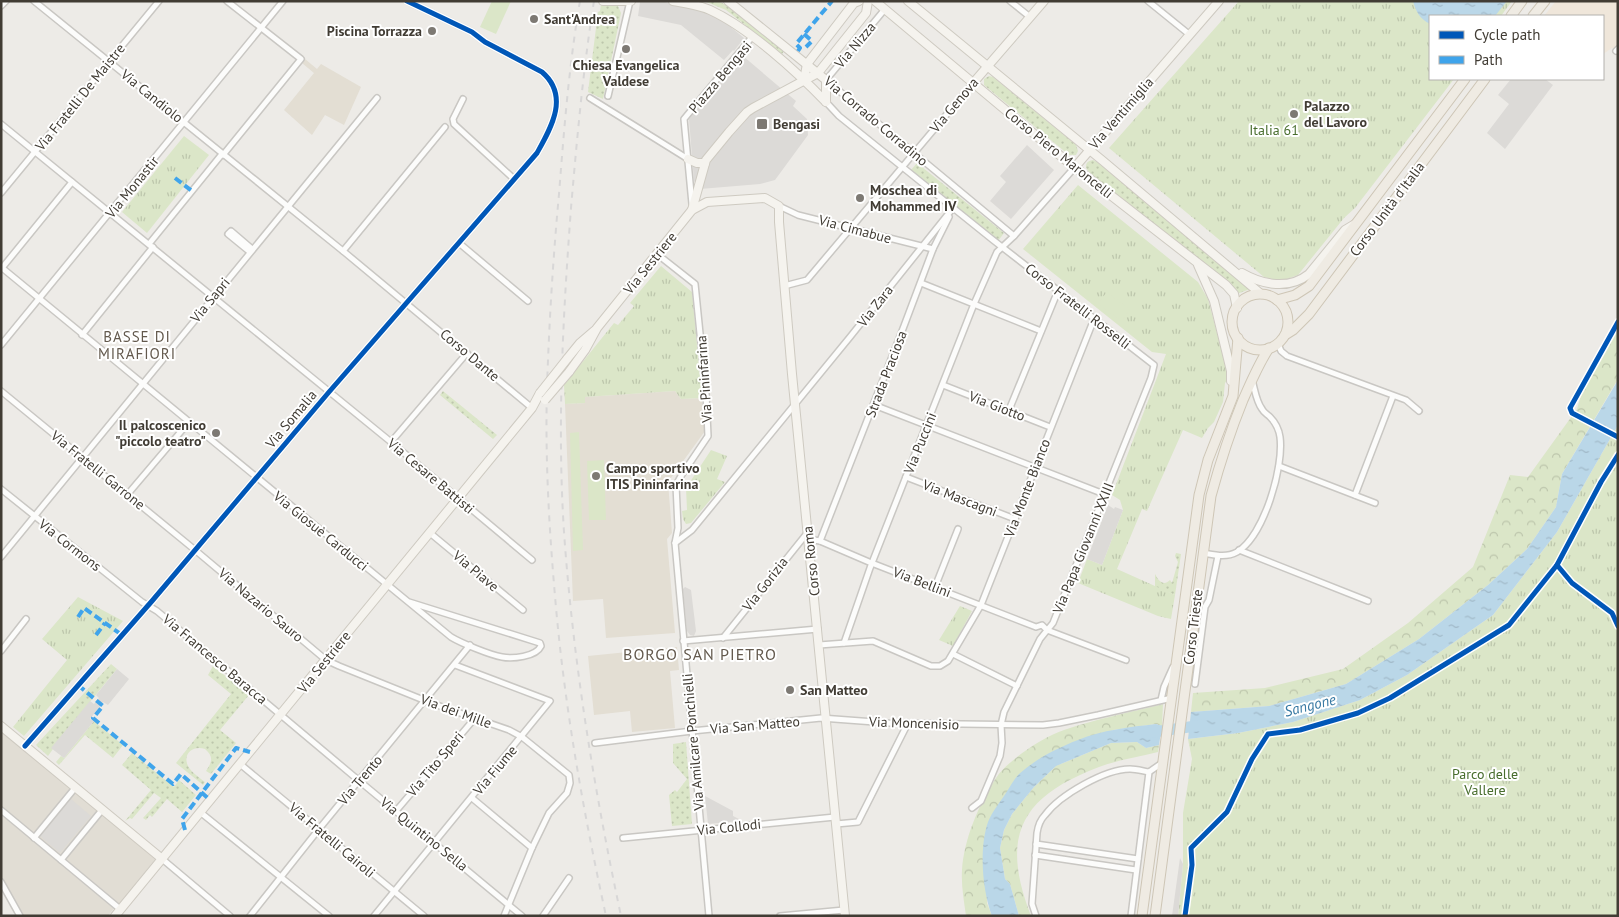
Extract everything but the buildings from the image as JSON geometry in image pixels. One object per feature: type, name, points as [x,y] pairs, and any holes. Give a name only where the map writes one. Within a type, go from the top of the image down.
[{"type":"main road","points":[[603,1],[630,1]]},
{"type":"main road","points":[[673,1],[710,10],[752,37]]},
{"type":"main road","name":"Piazza Bengasi","points":[[728,1],[807,64]]},
{"type":"main road","name":"Via Nizza","points":[[804,80],[807,64],[854,3],[859,1]]},
{"type":"main road","name":"Via Nizza","points":[[804,80],[818,73],[866,13],[868,1]]},
{"type":"main road","name":"Corso Piero Maroncelli","points":[[875,1],[1075,166],[1231,289],[1237,308]]},
{"type":"main road","name":"Corso Piero Maroncelli","points":[[908,1],[1261,294]]},
{"type":"main road","name":"Via Genova","points":[[974,82],[1044,1]]},
{"type":"main road","name":"Via Ventimiglia","points":[[1075,166],[1220,1]]},
{"type":"main road","points":[[1512,15],[1522,1]]},
{"type":"main road","points":[[1534,15],[1545,1]]},
{"type":"main road","name":"Piazza Bengasi","points":[[752,37],[804,80],[826,102]]},
{"type":"main road","name":"Via Corrado Corradino","points":[[807,64],[826,80]]},
{"type":"main road","points":[[692,210],[705,163],[711,152],[747,112],[804,80]]},
{"type":"main road","points":[[814,90],[826,80]]},
{"type":"main road","points":[[826,80],[826,102]]},
{"type":"main road","name":"Corso Unità d'Italia","points":[[1277,300],[1295,295],[1309,286],[1464,80]]},
{"type":"main road","name":"Corso Unità d'Italia","points":[[1285,335],[1294,330],[1309,314],[1484,80]]},
{"type":"main road","points":[[688,159],[698,164],[705,163]]},
{"type":"main road","name":"Via Sestriere","points":[[118,912],[532,408],[540,392],[580,343],[597,328],[692,210],[707,202],[765,198],[779,206]]},
{"type":"main road","name":"Corso Roma","points":[[779,206],[784,286],[845,913]]},
{"type":"main road","points":[[1227,265],[1261,282],[1277,285],[1290,284],[1302,280],[1309,274],[1344,230],[1358,222]]},
{"type":"main road","points":[[1197,263],[1214,302],[1231,370],[1232,396]]},
{"type":"main road","points":[[1261,294],[1277,300],[1282,305],[1287,316],[1288,328],[1285,335],[1274,346],[1263,350],[1252,348],[1238,338],[1234,329],[1233,322],[1237,308],[1243,300],[1261,294]]},
{"type":"main road","name":"Via Sestriere","points":[[532,408],[544,400],[569,372],[586,350],[597,328]]},
{"type":"main road","name":"Corso Trieste","points":[[1142,916],[1199,495],[1208,460],[1232,396],[1238,338]]},
{"type":"main road","name":"Corso Trieste","points":[[1156,916],[1211,496],[1230,431],[1258,364],[1274,346]]},
{"type":"main road","points":[[1,726],[161,858]]},
{"type":"street","points":[[1,6],[6,1]]},
{"type":"street","name":"Via Candiolo","points":[[34,1],[407,303]]},
{"type":"street","name":"Via Fratelli De Maistre","points":[[1,193],[159,1]]},
{"type":"street","points":[[82,335],[223,154],[301,59],[227,1]]},
{"type":"street","name":"Via Monastir","points":[[1,345],[283,1]]},
{"type":"street","points":[[407,1],[422,9],[425,2]]},
{"type":"street","points":[[608,96],[630,1]]},
{"type":"street","points":[[1010,1],[1030,17]]},
{"type":"street","points":[[1148,1],[1190,35]]},
{"type":"street","name":"Via Somalia","points":[[25,746],[537,153],[546,138],[554,120],[556,98],[551,82],[542,72],[485,42],[472,32],[422,9]]},
{"type":"street","name":"Via Nizza","points":[[826,80],[885,9]]},
{"type":"street","name":"Piazza Bengasi","points":[[692,210],[684,119],[752,37]]},
{"type":"street","name":"Via Corrado Corradino","points":[[826,80],[1014,236]]},
{"type":"street","name":"Via Genova","points":[[784,286],[807,280],[974,82]]},
{"type":"street","name":"Via Sapri","points":[[34,517],[377,98]]},
{"type":"street","points":[[590,98],[688,159]]},
{"type":"street","points":[[463,99],[453,119],[454,124],[514,179]]},
{"type":"street","name":"Via Corrado Corradino","points":[[826,102],[839,116],[1003,247]]},
{"type":"street","name":"Via Cesare Battisti","points":[[1,124],[391,442],[532,560]]},
{"type":"street","points":[[343,251],[445,127]]},
{"type":"street","name":"Via Ventimiglia","points":[[1003,247],[1075,166]]},
{"type":"street","points":[[2,268],[72,182]]},
{"type":"street","name":"Via Cimabue","points":[[779,206],[798,215],[933,249]]},
{"type":"street","name":"Via Zara","points":[[795,403],[953,208]]},
{"type":"street","name":"Strada Praciosa","points":[[820,541],[933,249],[953,208]]},
{"type":"street","points":[[459,243],[528,301]]},
{"type":"street","name":"Corso Fratelli Rosselli","points":[[1003,247],[1154,365]]},
{"type":"street","name":"Via Puccini","points":[[844,643],[872,563],[974,304],[997,252],[1003,247]]},
{"type":"street","name":"Via Pininfarina","points":[[657,254],[695,284],[706,393],[708,436],[680,476],[676,485],[678,528],[675,543]]},
{"type":"street","name":"Via Giosuè Carducci","points":[[2,268],[451,637],[502,657],[529,656],[539,650],[541,646],[540,643],[409,602]]},
{"type":"street","points":[[921,283],[1041,331]]},
{"type":"street","points":[[1009,410],[1054,298],[1059,292]]},
{"type":"street","name":"Corso Dante","points":[[407,303],[532,408]]},
{"type":"street","name":"Via Monte Bianco","points":[[953,654],[980,604],[1094,320]]},
{"type":"street","points":[[1274,346],[1287,356],[1406,400],[1418,410]]},
{"type":"street","points":[[391,442],[467,353]]},
{"type":"street","name":"Via Papa Giovanni XXIII","points":[[1001,725],[1004,712],[1038,644],[1046,629],[1053,623],[1151,378],[1154,365]]},
{"type":"street","points":[[1203,553],[1218,556],[1227,555],[1239,550],[1251,538],[1259,525],[1270,497],[1278,466],[1280,437],[1278,428],[1270,416],[1263,411],[1252,380]]},
{"type":"street","name":"Via Giotto","points":[[943,385],[1050,427]]},
{"type":"street","name":"Via Fratelli Garrone","points":[[1,391],[195,550]]},
{"type":"street","points":[[1355,495],[1393,396]]},
{"type":"street","points":[[675,543],[692,530],[795,403]]},
{"type":"street","points":[[874,405],[1104,494]]},
{"type":"street","points":[[128,495],[189,422]]},
{"type":"street","points":[[1278,466],[1375,503]]},
{"type":"street","name":"Via Mascagni","points":[[906,477],[1015,519]]},
{"type":"street","points":[[1,490],[34,517]]},
{"type":"street","name":"Via Cormons","points":[[1,557],[34,517],[148,605]]},
{"type":"street","points":[[935,587],[958,529]]},
{"type":"street","name":"Via Piave","points":[[430,533],[523,610]]},
{"type":"street","name":"Via Bellini","points":[[808,535],[872,563],[1036,627],[1039,632],[1046,629],[1126,660]]},
{"type":"street","name":"Via Gorizia","points":[[723,638],[808,535]]},
{"type":"street","name":"Via Amilcare Ponchielli","points":[[675,543],[709,916]]},
{"type":"street","name":"Via Nazario Sauro","points":[[195,550],[326,660]]},
{"type":"street","points":[[1239,550],[1368,601]]},
{"type":"street","points":[[1195,684],[1205,607],[1209,600],[1218,556]]},
{"type":"street","name":"Via Francesco Baracca","points":[[148,605],[281,714]]},
{"type":"street","points":[[1,651],[26,619]]},
{"type":"street","points":[[683,641],[818,629]]},
{"type":"street","points":[[819,645],[873,641],[931,666],[943,664],[953,654],[1017,686]]},
{"type":"street","name":"Via Trento","points":[[250,916],[470,645]]},
{"type":"street","name":"Via dei Mille","points":[[326,660],[425,700],[509,730],[522,737],[568,775],[570,783],[567,793],[549,814],[532,848]]},
{"type":"street","points":[[1161,700],[1164,687],[1176,660]]},
{"type":"street","name":"Via Fiume","points":[[374,916],[550,702],[455,665]]},
{"type":"street","name":"Via Moncenisio","points":[[826,719],[1001,725],[1059,723],[1172,698]]},
{"type":"street","name":"Via Quintino Sella","points":[[281,714],[522,916]]},
{"type":"street","name":"Via Tito Speri","points":[[396,811],[475,718]]},
{"type":"street","name":"Via San Matteo","points":[[595,742],[819,718],[826,719]]},
{"type":"street","name":"Via Collodi","points":[[623,838],[701,830],[836,821],[858,822],[908,723]]},
{"type":"street","points":[[972,808],[981,801],[1000,756],[1002,742],[1001,725]]},
{"type":"street","points":[[1131,916],[1149,772],[1162,759]]},
{"type":"street","name":"Via Fratelli Cairoli","points":[[240,764],[424,916]]},
{"type":"street","points":[[1036,916],[1032,904],[1035,855],[1039,824],[1045,814],[1086,782],[1129,769],[1149,772]]},
{"type":"street","points":[[34,838],[75,788]]},
{"type":"street","points":[[472,798],[532,848],[504,916]]},
{"type":"street","points":[[1,810],[61,860],[118,912]]},
{"type":"street","points":[[61,860],[102,810]]},
{"type":"street","points":[[200,812],[322,914],[329,916]]},
{"type":"street","points":[[1036,844],[1138,859]]},
{"type":"street","points":[[1035,855],[1136,870]]},
{"type":"street","points":[[161,858],[230,916]]},
{"type":"street","points":[[543,916],[569,878]]},
{"type":"street","points":[[1,882],[20,916]]},
{"type":"street","points":[[780,916],[845,913]]},
{"type":"shaded area","points":[[659,1],[699,8],[721,19],[744,38],[724,60],[681,25],[638,16],[640,2]]},
{"type":"shaded area","points":[[1556,1],[1618,1],[1618,53],[1612,48],[1604,53],[1604,15],[1545,15]]},
{"type":"shaded area","points":[[743,56],[796,101],[793,106],[807,119],[808,135],[775,180],[760,184],[700,189],[694,181],[689,119]]},
{"type":"shaded area","points":[[305,59],[317,69],[321,64],[361,87],[344,125],[325,115],[312,135],[284,110],[314,73],[302,63]]},
{"type":"shaded area","points":[[1510,80],[1546,80],[1553,85],[1505,149],[1487,133],[1509,104],[1498,95]]},
{"type":"shaded area","points":[[1027,145],[1054,170],[1011,219],[990,201],[1006,182],[1000,176]]},
{"type":"shaded area","points":[[675,391],[681,399],[702,398],[705,431],[668,482],[672,533],[667,539],[675,633],[606,638],[603,599],[573,601],[565,404],[585,403],[585,397]]},
{"type":"shaded area","points":[[1108,505],[1114,509],[1115,507],[1123,510],[1102,565],[1087,559]]},
{"type":"shaded area","points":[[685,587],[691,590],[696,631],[694,636],[690,635],[687,631],[683,589]]},
{"type":"shaded area","points":[[677,647],[679,670],[670,671],[675,728],[632,732],[630,711],[594,715],[588,656]]},
{"type":"shaded area","points":[[117,669],[129,679],[108,705],[103,702],[90,719],[94,721],[64,758],[51,748],[90,701],[94,704],[99,698],[96,695]]},
{"type":"shaded area","points":[[1,731],[72,790],[34,835],[1,807]]},
{"type":"shaded area","points":[[75,792],[156,858],[119,905],[37,838]]},
{"type":"shaded area","points":[[705,796],[733,811],[733,816],[739,819],[739,821],[708,824]]},
{"type":"shaded area","points":[[71,799],[91,816],[60,853],[40,836]]},
{"type":"shaded area","points":[[1,813],[115,907],[108,916],[22,916],[1,877]]},
{"type":"shaded area","points":[[1180,858],[1183,864],[1178,916],[1172,916]]},
{"type":"green space","points":[[492,1],[511,1],[496,34],[480,27]]},
{"type":"green space","points":[[704,1],[718,1],[728,6],[784,51],[782,54],[726,10]]},
{"type":"green space","name":"Italia 61","points":[[1239,1],[1512,1],[1502,15],[1429,15],[1429,80],[1453,80],[1355,208],[1344,218],[1298,275],[1281,281],[1264,277],[1109,148]]},
{"type":"green space","points":[[601,4],[618,6],[621,13],[603,99],[588,92],[598,12],[600,11]]},
{"type":"green space","points":[[989,76],[993,77],[1076,145],[1078,151],[1076,155],[1069,155],[984,85],[984,79]]},
{"type":"green space","points":[[184,136],[209,155],[147,233],[122,212]]},
{"type":"green space","points":[[1093,160],[1250,289],[1237,294],[1233,287],[1181,244],[1168,237],[1089,172],[1086,168],[1087,164]]},
{"type":"green space","points":[[917,163],[1004,233],[998,241],[911,170]]},
{"type":"green space","points":[[1078,185],[1198,282],[1208,299],[1229,378],[1225,383],[1223,402],[1214,422],[1202,438],[1183,430],[1147,511],[1142,509],[1117,569],[1175,595],[1171,619],[1158,616],[1078,583],[1087,559],[1102,565],[1123,510],[1120,500],[1112,495],[1166,354],[1152,352],[1023,249]]},
{"type":"green space","points":[[661,266],[692,292],[702,398],[681,399],[675,391],[585,397],[585,403],[565,404],[564,385],[614,323],[618,325],[634,306],[630,303]]},
{"type":"green space","points":[[1107,292],[1130,310],[1121,321],[1098,303]]},
{"type":"green space","points":[[1618,328],[1618,379],[1562,474],[1556,507],[1527,549],[1488,585],[1419,639],[1346,684],[1269,706],[1191,712],[1193,693],[1265,688],[1343,669],[1408,623],[1473,567],[1510,475],[1528,477],[1577,409],[1582,392]]},
{"type":"green space","points":[[443,391],[497,435],[493,439],[440,395]]},
{"type":"green space","name":"Parco delle Vallere","points":[[1618,425],[1618,916],[1178,916],[1183,864],[1183,813],[1192,759],[1188,739],[1238,733],[1293,722],[1360,700],[1407,675],[1493,615],[1557,532]]},
{"type":"green space","points":[[579,432],[583,550],[573,551],[570,433]]},
{"type":"green space","points":[[711,450],[727,456],[717,479],[725,482],[691,523],[686,524],[682,511],[687,510],[686,488]]},
{"type":"green space","points":[[604,460],[606,520],[589,520],[587,461]]},
{"type":"green space","points":[[1176,553],[1181,554],[1175,595],[1155,587],[1155,574],[1161,582],[1165,583],[1170,580],[1172,583],[1178,562],[1175,556]]},
{"type":"green space","points":[[78,597],[123,621],[24,736],[13,727],[67,660],[42,639]]},
{"type":"green space","points":[[960,606],[972,611],[953,646],[939,640]]},
{"type":"green space","points":[[111,664],[117,669],[52,748],[48,756],[36,745]]},
{"type":"green space","points":[[213,666],[249,695],[220,730],[236,743],[211,774],[206,771],[210,765],[211,757],[205,749],[193,749],[188,754],[188,766],[193,773],[205,782],[203,785],[176,763],[231,694],[208,675]]},
{"type":"green space","points":[[1163,704],[1162,726],[1156,724],[1113,730],[999,803],[987,903],[992,916],[966,916],[962,876],[963,858],[978,810],[1002,771],[1027,750],[1056,733],[1088,722]]},
{"type":"green space","points":[[94,721],[123,745],[113,758],[85,735],[59,765],[56,762],[61,756],[64,758]]},
{"type":"green space","points":[[686,742],[692,824],[672,826],[669,795],[675,790],[677,792],[687,779],[673,763],[673,744]]},
{"type":"green space","points":[[1137,742],[1146,748],[1159,745],[1158,752],[1099,767],[1072,779],[1051,792],[1035,806],[1024,823],[1018,842],[1017,863],[1022,888],[1031,916],[1019,916],[1010,884],[1005,879],[1000,848],[1004,830],[1012,814],[1034,787],[1056,766],[1111,743]]},
{"type":"green space","points":[[132,753],[174,787],[179,780],[196,795],[182,812],[167,799],[152,817],[150,815],[146,820],[143,818],[161,798],[154,793],[132,819],[130,818],[125,821],[151,790],[122,765]]},
{"type":"water","points":[[1413,1],[1507,1],[1496,15],[1429,15],[1429,23],[1419,15]]},
{"type":"water","points":[[1618,380],[1618,425],[1557,532],[1493,615],[1407,675],[1360,700],[1293,722],[1238,733],[1188,739],[1191,712],[1269,706],[1346,684],[1419,639],[1488,585],[1527,549],[1556,507],[1562,474]]},
{"type":"water","points":[[1156,724],[1162,726],[1159,745],[1146,748],[1137,742],[1111,743],[1056,766],[1034,787],[1012,814],[1004,830],[1000,848],[1005,879],[1010,884],[1019,916],[992,916],[984,882],[983,844],[985,832],[992,815],[1017,776],[1032,763],[1047,754],[1078,740],[1106,731]]},
{"type":"waterway","name":"Sangone","points":[[1147,733],[1203,725]]},
{"type":"railway","points":[[580,1],[567,98],[553,267],[547,388],[547,466],[553,570],[569,717],[582,797],[606,916]]},
{"type":"railway","points":[[594,1],[581,105],[568,248],[561,410],[562,492],[568,580],[579,677],[593,773],[621,916]]},
{"type":"marked path","points":[[798,51],[800,48],[796,44],[832,1]]},
{"type":"marked path","points":[[804,34],[812,41],[806,47]]},
{"type":"marked path","points":[[175,178],[192,191]]},
{"type":"marked path","points":[[78,617],[84,608],[122,635]]},
{"type":"marked path","points":[[96,635],[105,623]]},
{"type":"marked path","points":[[78,685],[103,706],[93,718],[173,784],[181,774],[210,800]]},
{"type":"marked path","points":[[185,830],[182,819],[236,748],[250,752]]},
{"type":"cycle path","points":[[25,746],[537,153],[548,133],[555,112],[555,91],[550,81],[542,72],[485,42],[472,32],[407,1]]},
{"type":"cycle path","points":[[1618,322],[1570,408],[1572,413],[1618,437]]},
{"type":"cycle path","points":[[1185,916],[1192,865],[1191,848],[1227,812],[1252,759],[1268,734],[1300,730],[1358,713],[1390,698],[1509,625],[1557,565],[1601,482],[1618,455]]},
{"type":"cycle path","points":[[1557,565],[1572,583],[1612,613],[1618,626]]},
{"type":"place","name":"Sant'Andrea","points":[[534,19]]},
{"type":"place","name":"Piscina Torrazza","points":[[432,31]]},
{"type":"place","name":"Chiesa Evangelica Valdese","points":[[626,49]]},
{"type":"place","name":"Palazzo del Lavoro","points":[[1294,114]]},
{"type":"place","name":"Bengasi","points":[[762,124]]},
{"type":"place","name":"Moschea di Mohammed IV","points":[[860,198]]},
{"type":"place","name":"Il palcoscenico \"piccolo teatro\"","points":[[216,433]]},
{"type":"place","name":"Campo sportivo ITIS Pininfarina","points":[[596,476]]},
{"type":"place","name":"San Matteo","points":[[790,690]]},
{"type":"district","name":"BASSE DI MIRAFIORI","points":[[137,344]]},
{"type":"district","name":"BORGO SAN PIETRO","points":[[700,654]]}]
